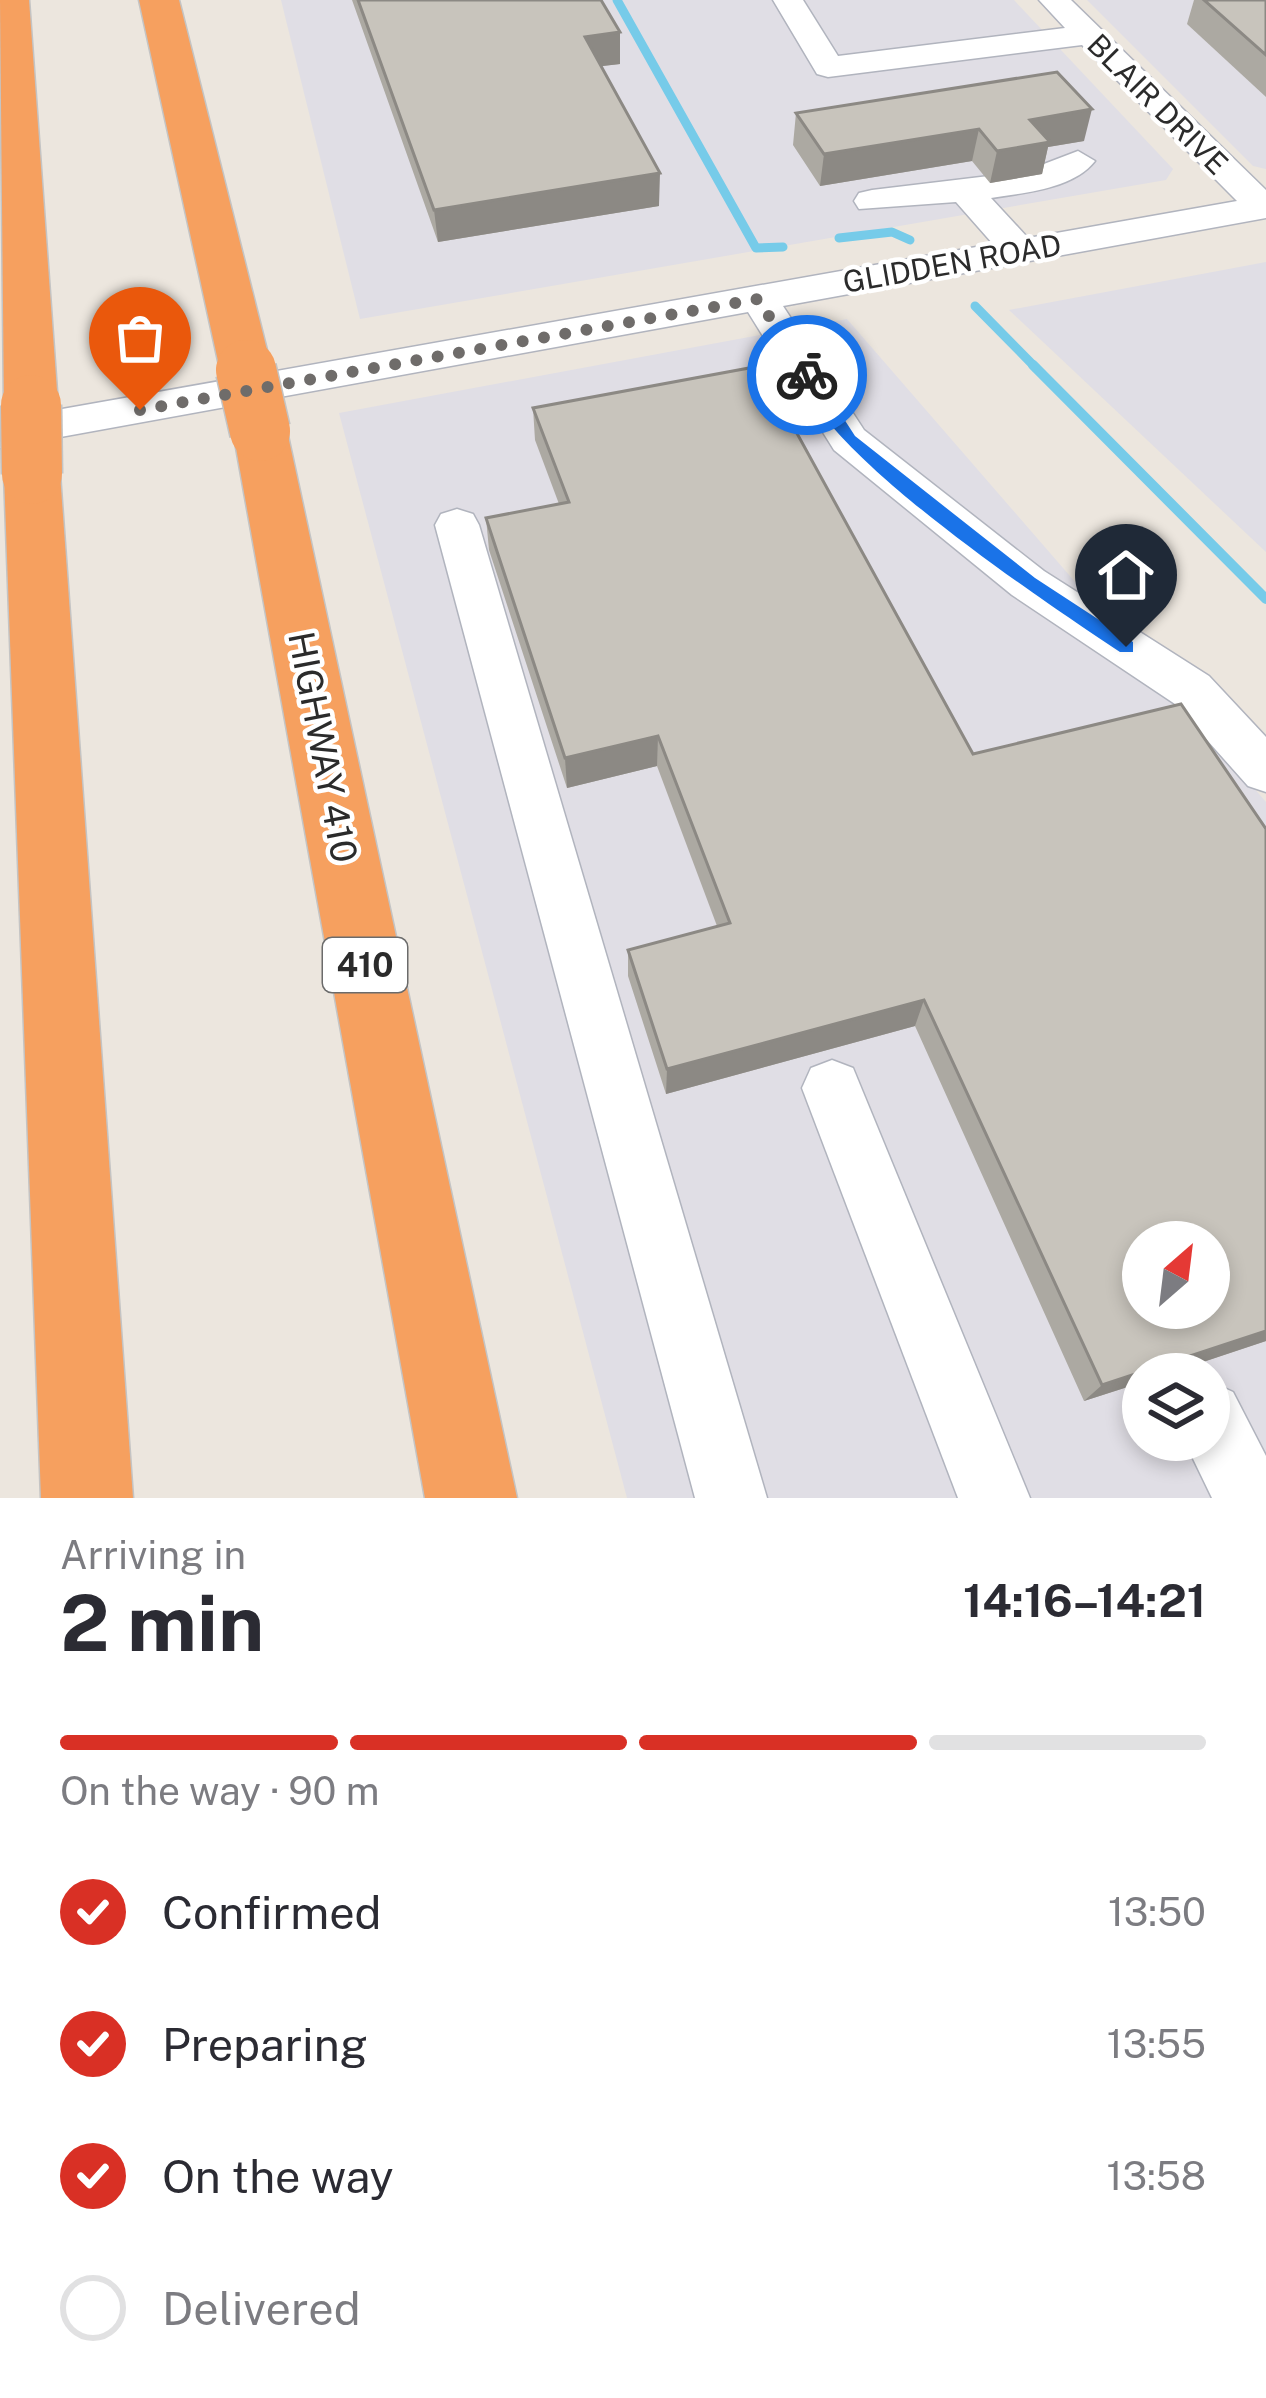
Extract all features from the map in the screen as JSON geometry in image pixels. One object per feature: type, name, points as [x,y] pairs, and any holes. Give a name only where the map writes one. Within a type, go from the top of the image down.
[{"type":"highway","points":[[9,0],[21,438],[87,1498]]},
{"type":"highway","name":"HIGHWAY 410","points":[[159,0],[253,400],[471,1498]]},
{"type":"street","points":[[788,0],[828,68],[1089,35]]},
{"type":"street","name":"BLAIR DRIVE","points":[[1054,0],[1264,207]]},
{"type":"street","points":[[872,201],[1031,182],[1078,161]]},
{"type":"street","points":[[965,190],[1019,251]]},
{"type":"street","name":"GLIDDEN ROAD","points":[[21,438],[1264,207]]},
{"type":"street","points":[[758,299],[849,440],[1028,583],[1192,690],[1266,771]]},
{"type":"street","points":[[457,525],[731,1498]]},
{"type":"street","points":[[832,1088],[994,1498]]},
{"type":"street","points":[[1230,1459],[1249,1498]]},
{"type":"shaded area","points":[[281,0],[1014,0],[1173,169],[1166,180],[360,319]]},
{"type":"shaded area","points":[[1087,0],[1266,0],[1266,169],[1253,166]]},
{"type":"shaded area","points":[[1266,262],[1266,552],[1009,310]]},
{"type":"shaded area","points":[[847,319],[1266,802],[1266,1498],[627,1498],[339,413]]},
{"type":"building","points":[[358,0],[601,0],[620,32],[585,37],[660,173],[434,210]]},
{"type":"building","points":[[1204,0],[1266,0],[1266,55]]},
{"type":"building","points":[[1057,72],[1092,109],[1030,120],[1050,142],[997,151],[979,129],[824,154],[796,113]]},
{"type":"building","points":[[760,366],[973,754],[1181,704],[1266,829],[1266,1331],[1199,1353],[1122,1353],[1122,1378],[1102,1385],[924,1000],[667,1069],[628,950],[730,923],[658,736],[565,758],[486,518],[569,502],[533,408]]},
{"type":"waterway","points":[[617,0],[756,248],[783,247]]},
{"type":"waterway","points":[[839,238],[892,232],[910,240]]},
{"type":"waterway","points":[[975,306],[1036,368]]},
{"type":"waterway","points":[[1033,365],[1266,599]]},
{"type":"way so far","points":[[140,410],[758,299],[807,375]]},
{"type":"route","points":[[807,375],[849,440],[1028,583],[1126,647]]}]
